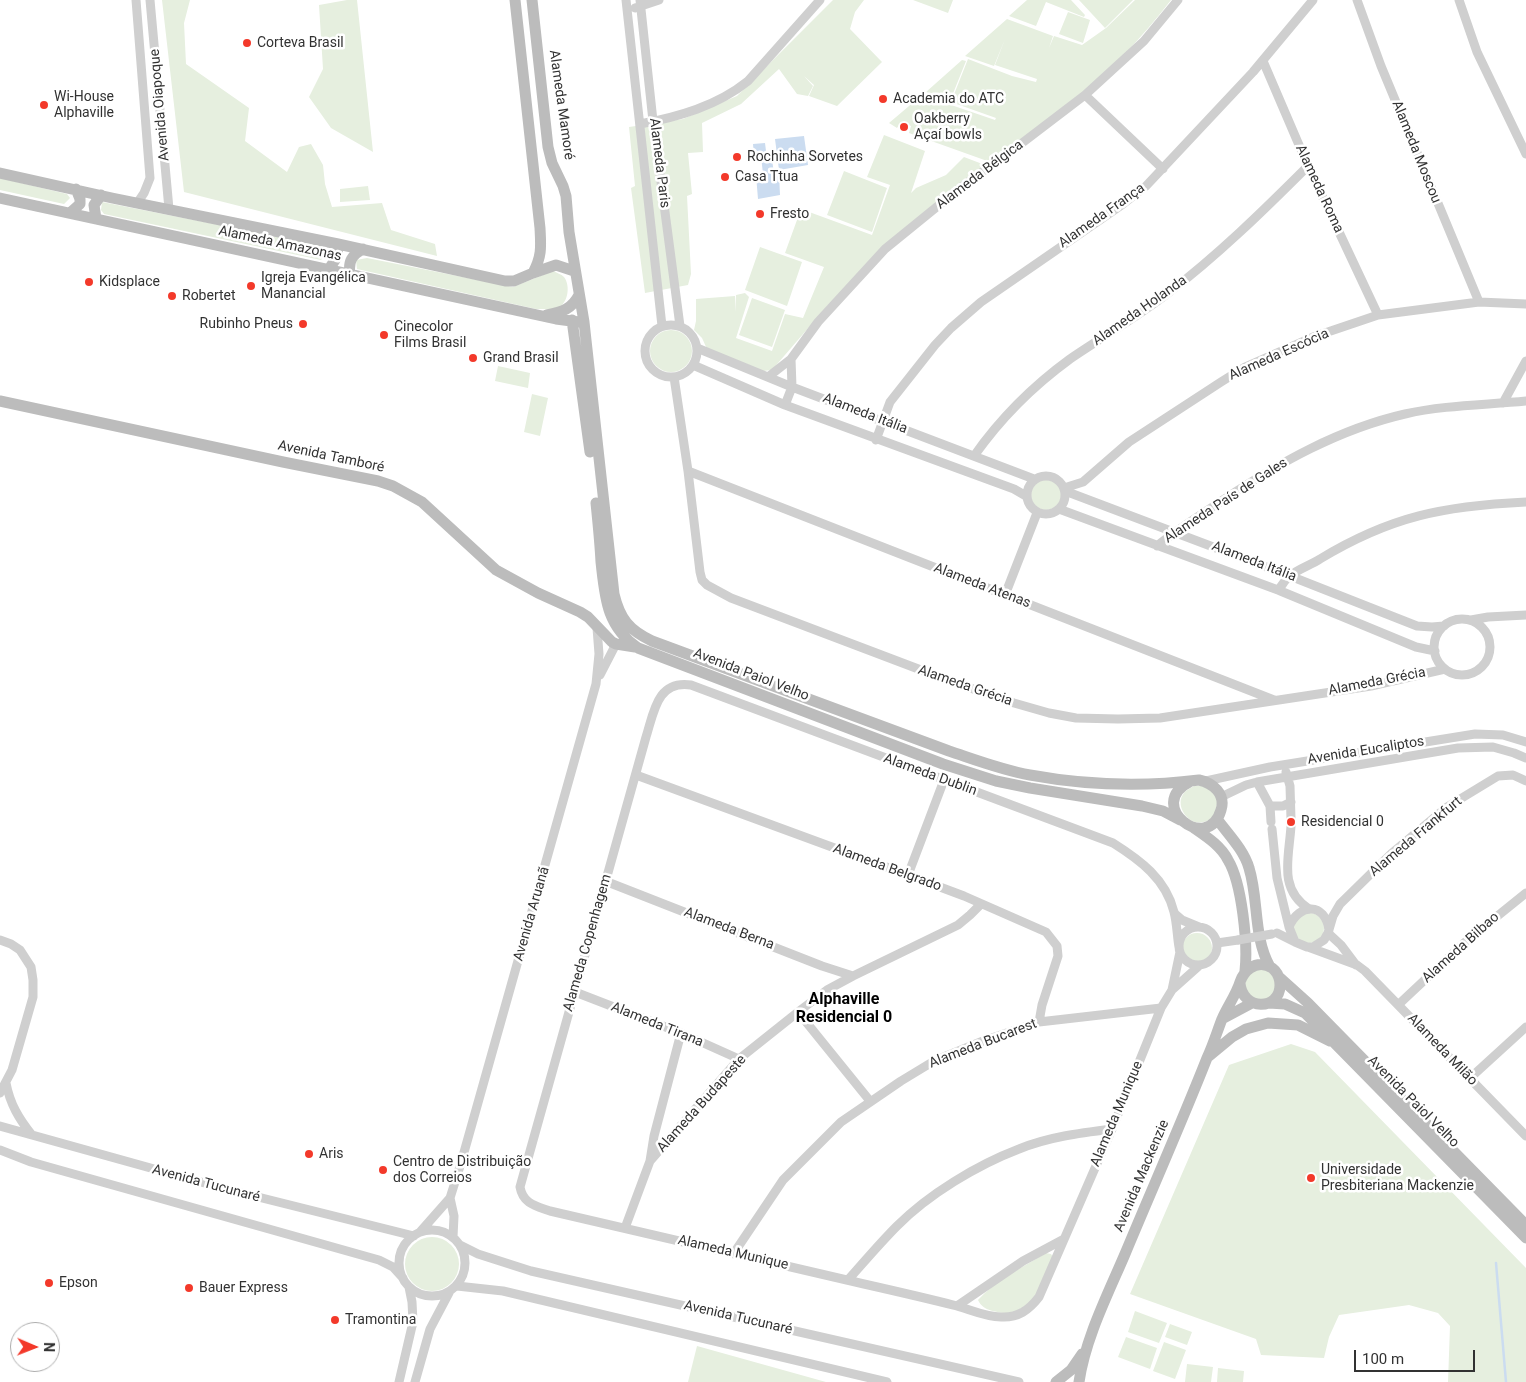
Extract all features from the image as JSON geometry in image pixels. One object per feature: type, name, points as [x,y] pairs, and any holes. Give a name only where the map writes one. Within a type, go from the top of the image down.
[{"type":"main road","points":[[515,0],[540,228],[541,251],[533,274]]},
{"type":"main road","name":"Alameda Mamoré","points":[[532,0],[548,147],[552,163],[566,196],[574,271],[579,296]]},
{"type":"main road","points":[[526,100],[543,97]]},
{"type":"main road","name":"Alameda Amazonas","points":[[0,173],[363,249],[505,281],[514,281],[556,265],[574,271]]},
{"type":"main road","points":[[71,212],[80,204],[76,189]]},
{"type":"main road","points":[[96,218],[94,205],[101,195]]},
{"type":"main road","name":"Alameda Amazonas","points":[[0,198],[556,319],[584,322]]},
{"type":"main road","points":[[329,269],[337,256],[338,244]]},
{"type":"main road","points":[[350,274],[351,259],[363,249]]},
{"type":"main road","points":[[543,316],[567,310],[579,296]]},
{"type":"main road","name":"Avenida Paiol Velho","points":[[579,296],[584,322],[614,594],[617,608],[630,628],[652,641],[949,751],[998,767],[1030,775],[1090,782],[1146,784],[1206,781]]},
{"type":"main road","name":"Avenida Paiol Velho","points":[[572,320],[592,462],[605,601],[616,627],[624,637],[638,648],[943,764],[996,781],[1142,806],[1163,811],[1180,820],[1194,828],[1220,849],[1234,871],[1240,898],[1246,950],[1245,971],[1240,983]]},
{"type":"main road","name":"Avenida Tamboré","points":[[0,401],[378,481],[393,486],[422,502],[496,570],[531,590],[580,612],[588,617],[606,637],[616,644],[638,648]]},
{"type":"main road","points":[[597,628],[604,613],[605,601]]},
{"type":"main road","points":[[1180,820],[1174,804],[1176,796],[1179,790],[1191,781]]},
{"type":"main road","points":[[1194,828],[1203,828],[1210,825],[1221,812],[1221,797],[1218,790],[1206,781]]},
{"type":"main road","points":[[1217,819],[1243,854],[1248,866],[1263,954],[1274,971],[1280,988],[1274,999],[1269,1002]]},
{"type":"main road","points":[[1245,971],[1256,965],[1274,971]]},
{"type":"main road","name":"Avenida Paiol Velho","points":[[1274,971],[1331,1026],[1526,1225]]},
{"type":"main road","points":[[1222,1019],[1252,1003],[1243,995],[1240,983]]},
{"type":"main road","name":"Avenida Mackenzie","points":[[1080,1382],[1082,1366],[1089,1344],[1222,1019],[1240,983]]},
{"type":"main road","name":"Avenida Paiol Velho","points":[[1252,1003],[1264,1004],[1269,1002],[1285,1004],[1305,1014],[1324,1031],[1334,1044],[1526,1238]]},
{"type":"main road","points":[[1208,1057],[1232,1036],[1246,1029],[1268,1024],[1298,1025],[1334,1044]]},
{"type":"main road","name":"Avenida Mackenzie","points":[[1056,1382],[1071,1370],[1089,1344]]},
{"type":"street","name":"Avenida Oiapoque","points":[[136,0],[150,178],[138,202]]},
{"type":"street","name":"Avenida Oiapoque","points":[[150,0],[169,209]]},
{"type":"street","points":[[627,5],[658,0]]},
{"type":"street","points":[[640,124],[693,111],[726,97],[741,87],[820,0]]},
{"type":"street","name":"Alameda Bélgica","points":[[768,377],[791,359],[818,322],[885,249],[960,188],[1085,95],[1144,41],[1178,0]]},
{"type":"street","name":"Alameda França","points":[[876,440],[890,402],[935,345],[981,302],[1146,186],[1262,61],[1313,0]]},
{"type":"street","name":"Alameda Moscou","points":[[1357,0],[1381,66],[1479,302]]},
{"type":"street","points":[[1459,0],[1477,52],[1526,154]]},
{"type":"street","name":"Alameda Paris","points":[[640,4],[653,121],[680,326]]},
{"type":"street","name":"Alameda Paris","points":[[627,5],[662,326]]},
{"type":"street","name":"Alameda Roma","points":[[1262,61],[1308,166],[1378,315]]},
{"type":"street","points":[[1085,95],[1163,169]]},
{"type":"street","name":"Alameda Holanda","points":[[974,456],[1007,416],[1041,382],[1166,295],[1222,249],[1308,166]]},
{"type":"street","points":[[150,178],[167,181]]},
{"type":"street","name":"Alameda Escócia","points":[[1064,490],[1083,482],[1129,442],[1172,412],[1245,368],[1313,338],[1378,315],[1479,302],[1526,304]]},
{"type":"street","points":[[674,324],[680,326],[690,332],[696,342],[696,357],[693,365],[682,375],[674,377],[667,377],[654,372],[646,360],[645,346],[647,339],[651,333],[662,326],[674,324]]},
{"type":"street","name":"Alameda Itália","points":[[697,348],[792,387],[1034,479]]},
{"type":"street","points":[[785,405],[792,387],[791,359]]},
{"type":"street","points":[[1503,403],[1526,361]]},
{"type":"street","name":"Alameda Itália","points":[[693,365],[785,405],[1026,496]]},
{"type":"street","name":"Alameda Grécia","points":[[674,377],[688,472],[698,562],[702,580],[714,590],[731,598],[950,681],[1014,703],[1076,718],[1160,718],[1371,686],[1445,669]]},
{"type":"street","name":"Alameda País de Gales","points":[[1158,546],[1174,532],[1265,472],[1316,446],[1370,424],[1406,414],[1526,401]]},
{"type":"street","name":"Alameda Atenas","points":[[688,472],[1274,700]]},
{"type":"street","points":[[1044,476],[1054,477],[1064,490],[1065,498],[1059,509],[1049,514],[1037,513],[1029,506],[1026,496],[1028,486],[1034,479],[1044,476]]},
{"type":"street","name":"Alameda Itália","points":[[1064,490],[1417,626],[1444,626]]},
{"type":"street","points":[[1278,590],[1290,576],[1345,544],[1373,530],[1404,519],[1440,510],[1478,504],[1526,502]]},
{"type":"street","name":"Alameda Itália","points":[[1059,509],[1278,590],[1416,647],[1434,651]]},
{"type":"street","points":[[1005,595],[1037,513]]},
{"type":"street","points":[[1471,620],[1479,624],[1489,639],[1489,657],[1478,670],[1470,674],[1452,673],[1445,669],[1436,658],[1434,651],[1436,637],[1444,626],[1456,620],[1526,615]]},
{"type":"street","name":"Avenida Aruanã","points":[[417,1234],[450,1198],[596,684],[598,659],[597,628]]},
{"type":"street","points":[[596,684],[616,644]]},
{"type":"street","name":"Alameda Dublin","points":[[659,699],[670,687],[677,684],[691,685],[1112,843],[1135,856],[1164,888],[1175,914],[1180,950]]},
{"type":"street","name":"Alameda Copenhagem","points":[[520,1188],[605,881],[646,737],[659,699]]},
{"type":"street","name":"Avenida Eucaliptos","points":[[1206,781],[1284,765],[1475,734],[1503,735],[1526,742]]},
{"type":"street","name":"Avenida Eucaliptos","points":[[1221,797],[1257,782],[1458,748],[1493,746],[1526,758]]},
{"type":"street","points":[[1275,934],[1307,947],[1319,944],[1328,932],[1326,918],[1296,899],[1288,882],[1292,802],[1284,765]]},
{"type":"street","name":"Alameda Belgrado","points":[[636,775],[908,875],[1046,932],[1057,946],[1058,956],[1046,992],[1039,1022]]},
{"type":"street","name":"Alameda Frankfurt","points":[[1314,910],[1333,908],[1340,904],[1391,854],[1448,807],[1498,776],[1513,775],[1526,781]]},
{"type":"street","points":[[908,875],[944,780]]},
{"type":"street","points":[[1257,782],[1270,806],[1277,878],[1289,928],[1295,942]]},
{"type":"street","points":[[1270,806],[1283,806],[1292,802]]},
{"type":"street","name":"Alameda Berna","points":[[605,881],[852,976]]},
{"type":"street","name":"Alameda Bilbao","points":[[1398,1005],[1464,943],[1526,893]]},
{"type":"street","name":"Alameda Budapeste","points":[[650,1161],[739,1060],[798,1012],[827,990],[852,976],[958,925],[981,904]]},
{"type":"street","name":"Alameda Frankfurt","points":[[1328,932],[1333,916],[1340,904]]},
{"type":"street","points":[[1217,943],[1275,934],[1289,928],[1294,916],[1299,912],[1314,910]]},
{"type":"street","points":[[1175,914],[1182,920],[1205,928],[1213,934],[1217,943],[1212,960],[1195,965],[1186,961],[1180,950],[1183,935],[1194,928],[1200,927]]},
{"type":"street","name":"Alameda Milão","points":[[1328,932],[1357,965],[1376,982],[1526,1136]]},
{"type":"street","points":[[0,940],[20,950],[31,967],[33,980],[33,997],[12,1070],[0,1093]]},
{"type":"street","name":"Alameda Milão","points":[[1307,947],[1357,965]]},
{"type":"street","name":"Alameda Munique","points":[[1172,990],[1180,950]]},
{"type":"street","name":"Alameda Munique","points":[[520,1188],[524,1199],[534,1206],[957,1306],[999,1318],[1010,1317],[1026,1310],[1039,1297],[1112,1128],[1161,1008],[1172,990],[1200,965]]},
{"type":"street","name":"Alameda Tirana","points":[[575,992],[681,1033],[739,1060]]},
{"type":"street","name":"Alameda Bucarest","points":[[734,1253],[783,1180],[841,1122],[870,1101],[934,1061],[1039,1022],[1161,1008]]},
{"type":"street","points":[[798,1012],[870,1101]]},
{"type":"street","points":[[1470,1079],[1526,1027]]},
{"type":"street","name":"Alameda Budapeste","points":[[625,1228],[650,1161],[654,1136],[681,1033]]},
{"type":"street","points":[[6,1083],[10,1102],[16,1114],[32,1135]]},
{"type":"street","name":"Avenida Tucunaré","points":[[0,1126],[226,1190],[417,1234]]},
{"type":"street","points":[[848,1280],[898,1225],[928,1200],[966,1174],[1018,1148],[1070,1134],[1112,1128]]},
{"type":"street","name":"Avenida Tucunaré","points":[[0,1150],[31,1162],[380,1260],[393,1267],[403,1278]]},
{"type":"street","name":"Avenida Aruanã","points":[[450,1198],[454,1216],[453,1237]]},
{"type":"street","points":[[399,1382],[413,1322],[409,1287],[403,1278],[400,1268],[400,1257],[404,1246],[417,1234],[432,1230],[443,1232],[453,1237],[460,1245],[465,1256],[463,1277],[457,1286],[438,1296],[418,1293],[409,1287]]},
{"type":"street","points":[[957,1306],[1023,1261],[1064,1239]]},
{"type":"street","name":"Avenida Tucunaré","points":[[460,1245],[478,1254],[531,1271],[1019,1382]]},
{"type":"street","name":"Avenida Tucunaré","points":[[457,1286],[503,1291],[887,1382]]},
{"type":"street","points":[[414,1382],[430,1329],[448,1292]]},
{"type":"street","points":[[413,1322],[430,1329]]},
{"type":"green space","points":[[162,0],[190,0],[184,23],[186,64],[249,108],[245,141],[287,172],[299,147],[311,144],[323,165],[325,184],[332,207],[382,203],[391,230],[435,244],[437,256],[184,192]]},
{"type":"green space","points":[[357,0],[373,152],[331,128],[309,97],[323,69],[319,5]]},
{"type":"green space","points":[[833,0],[864,0],[855,12],[850,29],[882,62],[837,106],[809,96],[814,85],[804,76],[813,86],[808,96],[797,94],[779,69],[741,104],[702,123],[703,152],[688,153],[692,194],[687,196],[691,274],[688,285],[645,293],[631,188],[635,186],[629,127],[683,119],[737,96]]},
{"type":"green space","points":[[913,0],[953,0],[948,13]]},
{"type":"green space","points":[[1027,0],[1071,0],[1085,15],[1084,17],[1046,2],[1036,26],[1009,16]]},
{"type":"green space","points":[[1079,0],[1133,0],[1105,28]]},
{"type":"green space","points":[[1135,0],[1171,0],[1148,29],[1109,70],[1048,121],[990,162],[909,133],[911,126],[901,122],[897,128],[889,123],[922,95],[995,120],[996,118],[951,102],[968,59],[1012,76],[1036,82],[1037,79],[995,65],[1005,39],[994,66],[965,56],[1007,19],[1053,36],[1049,48],[1054,36],[1082,45],[1106,28]]},
{"type":"green space","points":[[1068,12],[1090,20],[1083,43],[1059,34]]},
{"type":"green space","points":[[962,60],[966,61],[950,101],[926,92]]},
{"type":"green space","points":[[884,135],[925,151],[911,193],[916,188],[946,175],[964,157],[985,165],[829,304],[772,370],[763,371],[707,349],[702,338],[694,330],[696,299],[735,296],[736,312],[736,295],[745,293],[749,297],[736,338],[772,351],[785,314],[803,318],[824,267],[785,253],[801,209],[872,235],[890,185],[867,177]]},
{"type":"green space","points":[[844,171],[887,188],[872,232],[827,215]]},
{"type":"green space","points":[[0,178],[67,194],[70,198],[64,204],[0,190]]},
{"type":"green space","points":[[368,186],[370,200],[340,202],[340,189]]},
{"type":"green space","points":[[102,202],[321,245],[327,253],[321,260],[104,214],[101,210]]},
{"type":"green space","points":[[760,247],[802,262],[787,306],[745,290]]},
{"type":"green space","points":[[367,258],[513,287],[553,271],[564,277],[568,290],[566,299],[560,307],[556,309],[536,309],[357,269],[356,260]]},
{"type":"green space","points":[[752,298],[785,310],[772,347],[739,335]]},
{"type":"green space","points":[[675,330],[683,333],[689,339],[692,351],[689,363],[683,369],[667,372],[659,369],[653,363],[650,347],[653,339],[659,333]]},
{"type":"green space","points":[[498,366],[530,373],[528,388],[495,381]]},
{"type":"green space","points":[[532,394],[548,398],[540,436],[524,432]]},
{"type":"green space","points":[[1046,480],[1056,485],[1061,495],[1056,505],[1046,510],[1036,505],[1031,495],[1036,485]]},
{"type":"green space","points":[[1194,786],[1206,786],[1218,799],[1214,817],[1206,821],[1192,821],[1184,814],[1182,809],[1181,798],[1185,792]]},
{"type":"green space","points":[[1309,913],[1315,914],[1323,922],[1323,934],[1315,942],[1309,943],[1303,942],[1295,934],[1294,928],[1295,922],[1303,914]]},
{"type":"green space","points":[[1197,933],[1203,934],[1211,942],[1211,954],[1203,962],[1197,963],[1191,962],[1183,954],[1182,948],[1183,942],[1191,934]]},
{"type":"green space","points":[[1262,968],[1276,977],[1275,994],[1262,1001],[1248,995],[1245,980],[1248,975]]},
{"type":"green space","name":"Universidade Presbiteriana Mackenzie","points":[[1291,1044],[1315,1052],[1526,1268],[1526,1382],[1448,1382],[1450,1326],[1438,1313],[1409,1305],[1339,1315],[1329,1337],[1324,1358],[1261,1355],[1256,1339],[1130,1294],[1229,1065]]},
{"type":"green space","points":[[427,1237],[437,1237],[447,1241],[455,1249],[459,1264],[455,1279],[447,1287],[437,1291],[427,1291],[417,1287],[409,1279],[405,1269],[405,1259],[409,1249],[417,1241]]},
{"type":"green space","points":[[1046,1253],[1051,1254],[1053,1257],[1031,1303],[1010,1314],[992,1311],[980,1304],[978,1300],[993,1286]]},
{"type":"green space","points":[[1135,1311],[1167,1323],[1159,1343],[1128,1332]]},
{"type":"green space","points":[[1170,1324],[1192,1332],[1187,1345],[1165,1337]]},
{"type":"green space","points":[[1126,1337],[1157,1348],[1150,1369],[1118,1357]]},
{"type":"green space","points":[[1164,1342],[1186,1350],[1175,1379],[1153,1371]]},
{"type":"green space","points":[[697,1346],[826,1382],[688,1382]]},
{"type":"green space","points":[[1187,1364],[1213,1367],[1211,1382],[1185,1382]]},
{"type":"green space","points":[[1218,1368],[1244,1371],[1243,1382],[1217,1382]]},
{"type":"water","points":[[804,136],[808,165],[779,170],[775,139]]},
{"type":"water","points":[[765,143],[767,159],[772,159],[774,174],[779,173],[780,195],[758,199],[756,175],[763,174],[761,156],[754,156],[753,144]]},
{"type":"waterway","points":[[1496,1263],[1506,1382]]},
{"type":"place","name":"Corteva Brasil","points":[[247,43]]},
{"type":"place","name":"Academia do ATC","points":[[883,99]]},
{"type":"place","name":"Wi-House Alphaville","points":[[44,105]]},
{"type":"place","name":"Oakberry Açaí bowls","points":[[904,127]]},
{"type":"place","name":"Rochinha Sorvetes","points":[[737,157]]},
{"type":"place","name":"Casa Ttua","points":[[725,177]]},
{"type":"place","name":"Fresto","points":[[760,214]]},
{"type":"place","name":"Kidsplace","points":[[89,282]]},
{"type":"place","name":"Igreja Evangélica Manancial","points":[[251,286]]},
{"type":"place","name":"Robertet","points":[[172,296]]},
{"type":"place","name":"Rubinho Pneus","points":[[303,324]]},
{"type":"place","name":"Cinecolor Films Brasil","points":[[384,335]]},
{"type":"place","name":"Grand Brasil","points":[[473,358]]},
{"type":"place","name":"Residencial 0","points":[[1291,822]]},
{"type":"place","name":"Aris","points":[[309,1154]]},
{"type":"place","name":"Centro de Distribuição dos Correios","points":[[383,1170]]},
{"type":"place","name":"Universidade Presbiteriana Mackenzie","points":[[1311,1178]]},
{"type":"place","name":"Epson","points":[[49,1283]]},
{"type":"place","name":"Bauer Express","points":[[189,1288]]},
{"type":"place","name":"Tramontina","points":[[335,1320]]},
{"type":"district","name":"Alphaville Residencial 0","points":[[844,1009]]}]
